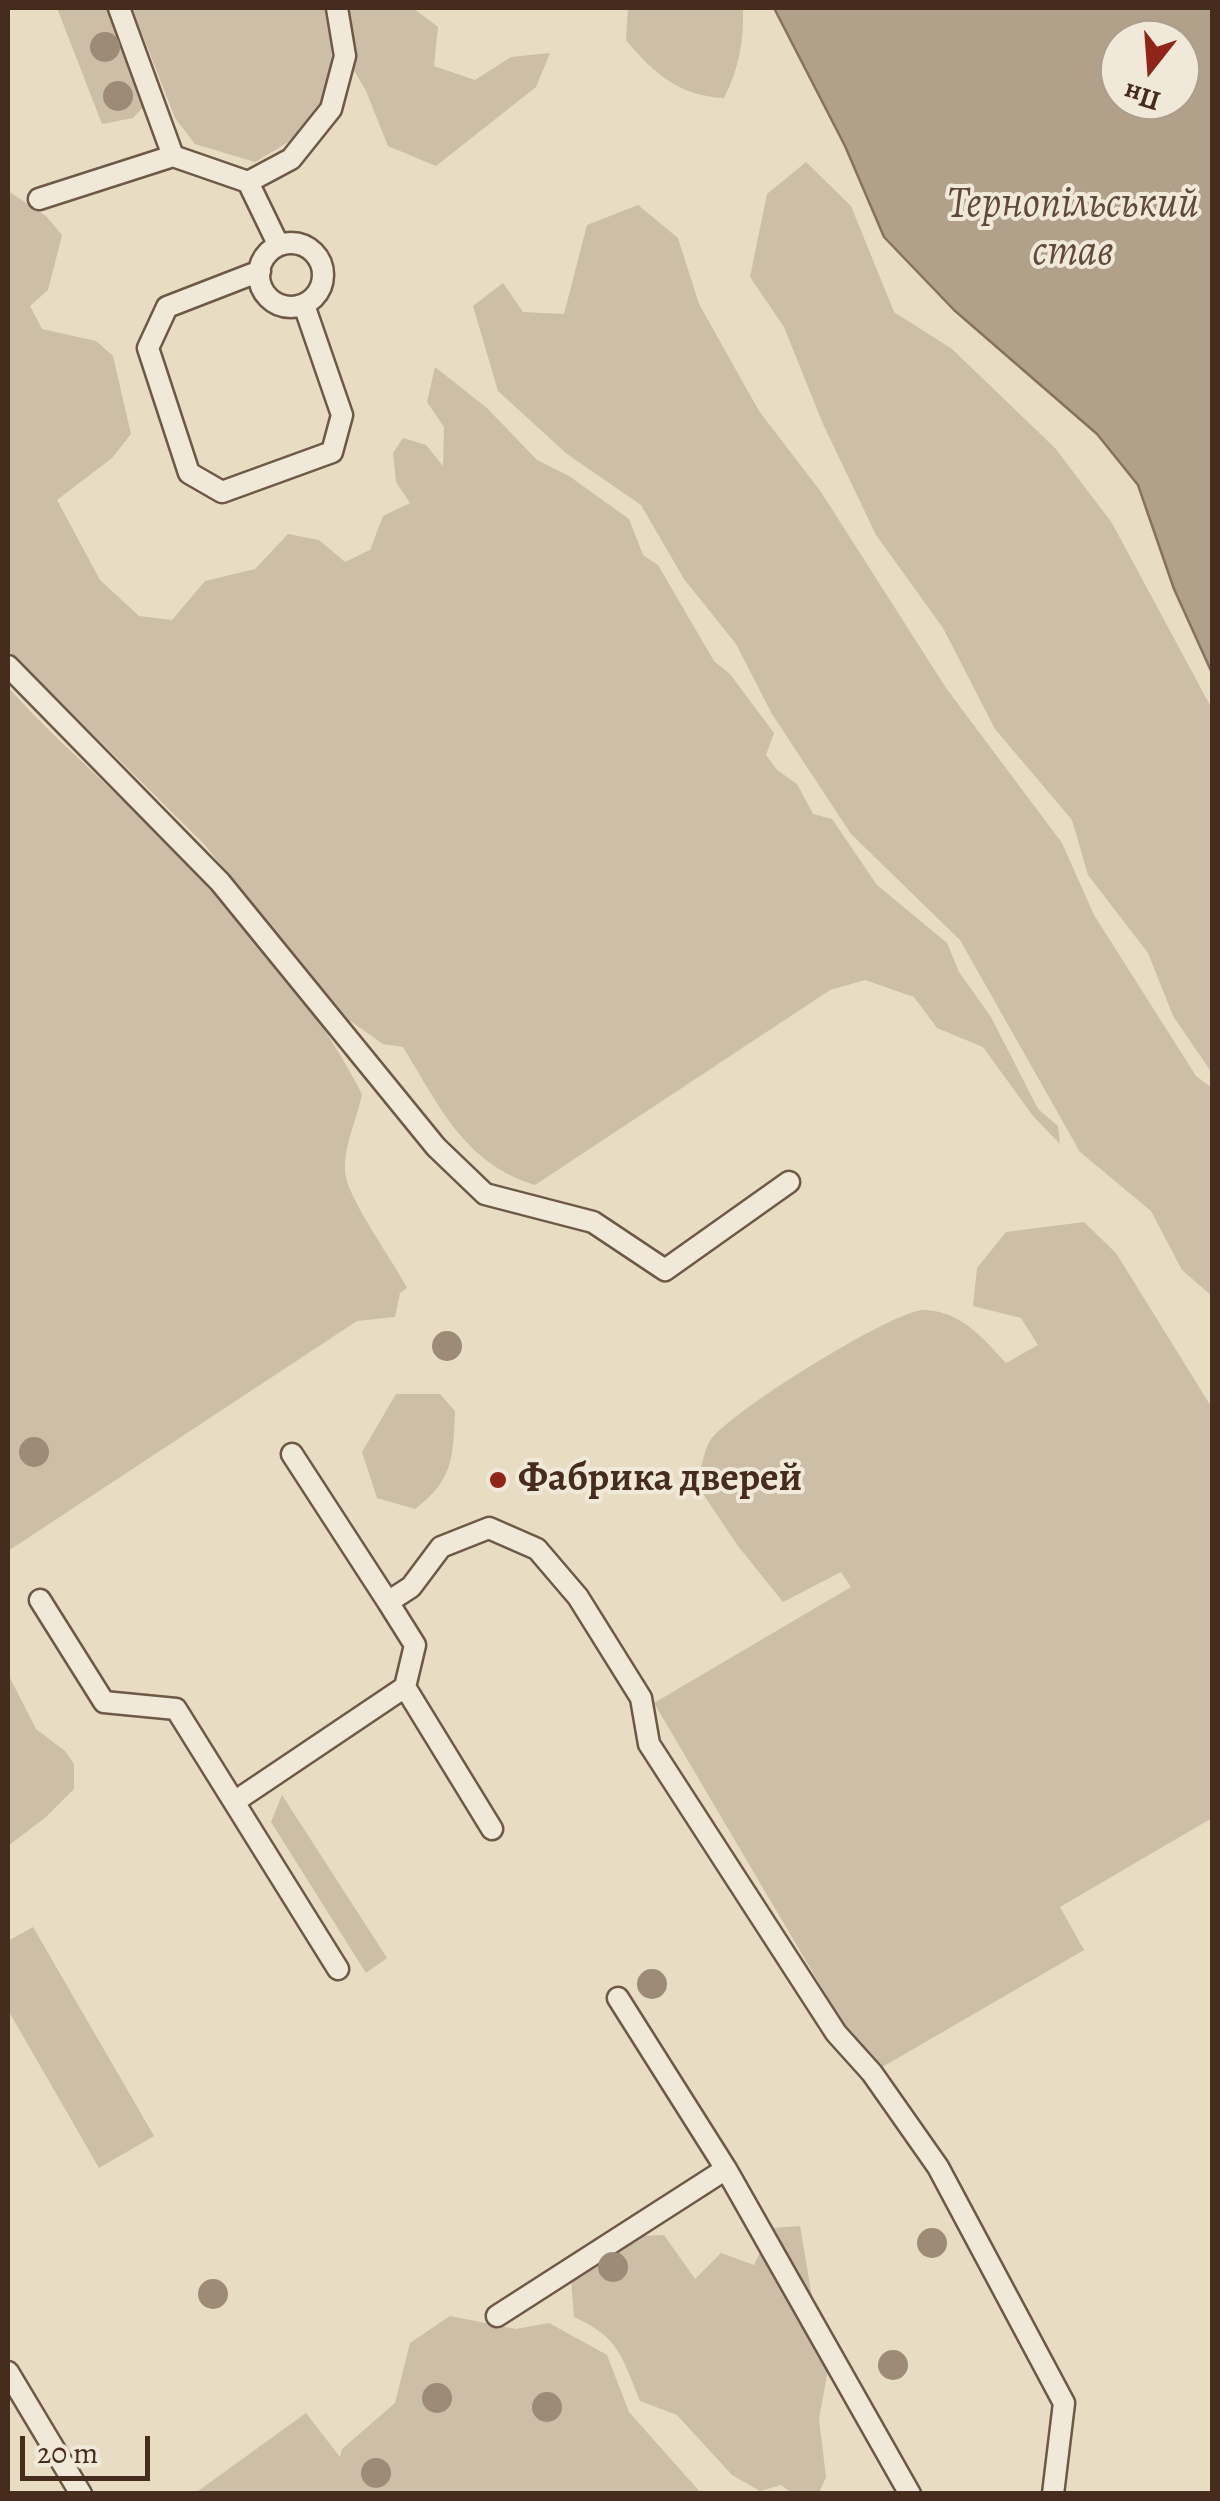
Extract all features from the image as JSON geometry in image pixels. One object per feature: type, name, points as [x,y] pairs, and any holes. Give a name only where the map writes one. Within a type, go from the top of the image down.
[{"type":"lane","points":[[119,8],[173,156]]},
{"type":"lane","points":[[248,182],[291,159],[331,110],[345,56],[337,8]]},
{"type":"lane","points":[[39,199],[173,156],[248,182],[278,244]]},
{"type":"lane","points":[[278,244],[303,244],[322,262],[322,287],[304,305],[278,306],[260,288],[260,270],[260,262],[278,244]]},
{"type":"lane","points":[[260,270],[167,307],[148,348],[189,473],[222,492],[332,452],[342,415],[304,305]]},
{"type":"lane","points":[[8,666],[220,882],[436,1148],[485,1194],[594,1222],[665,1270],[790,1182]]},
{"type":"lane","points":[[234,1802],[405,1687],[415,1645],[292,1454]]},
{"type":"lane","points":[[388,1602],[410,1587],[442,1548],[489,1528],[537,1549],[578,1598],[641,1698],[649,1744],[836,2033],[872,2073],[938,2167],[1064,2403],[1053,2494]]},
{"type":"lane","points":[[40,1600],[104,1702],[176,1709],[338,1968]]},
{"type":"lane","points":[[405,1687],[492,1829]]},
{"type":"lane","points":[[618,1998],[726,2170],[910,2494]]},
{"type":"lane","points":[[497,2316],[726,2170]]},
{"type":"lane","points":[[8,2372],[81,2494]]},
{"type":"shaded area","points":[[57,8],[107,8],[145,105],[133,118],[102,124]]},
{"type":"shaded area","points":[[132,8],[413,8],[438,27],[434,66],[475,80],[511,57],[550,53],[536,87],[436,166],[388,146],[366,91],[331,31],[330,79],[319,112],[296,136],[255,162],[195,144],[175,118]]},
{"type":"shaded area","points":[[628,8],[743,8],[740,54],[724,98],[681,88],[647,63],[626,40]]},
{"type":"shaded area","points":[[806,162],[851,206],[894,312],[952,349],[1055,448],[1112,523],[1212,709],[1212,1073],[1173,1016],[1148,953],[1088,875],[1072,820],[995,729],[943,628],[876,535],[823,424],[784,327],[750,277],[767,194]]},
{"type":"shaded area","points":[[8,191],[46,216],[62,235],[48,290],[30,306],[42,329],[96,341],[113,356],[131,434],[112,458],[57,500],[100,580],[139,616],[172,620],[205,581],[255,569],[288,534],[319,540],[345,562],[370,550],[383,516],[410,503],[396,482],[393,453],[403,438],[426,445],[443,466],[444,427],[427,402],[435,367],[487,408],[537,460],[569,476],[629,519],[643,555],[658,565],[714,661],[730,674],[774,733],[766,755],[777,770],[797,784],[813,814],[832,819],[877,885],[947,943],[959,972],[991,1017],[1038,1109],[1058,1126],[1060,1144],[1033,1116],[983,1047],[937,1028],[914,997],[865,980],[830,990],[535,1185],[490,1163],[472,1147],[442,1111],[403,1047],[383,1044],[349,1020],[203,843],[8,650]]},
{"type":"shaded area","points":[[638,205],[678,238],[699,304],[759,411],[821,492],[946,688],[1062,843],[1094,915],[1196,1076],[1212,1088],[1212,1296],[1182,1270],[1151,1211],[1080,1152],[960,940],[851,834],[772,714],[736,644],[684,579],[641,505],[567,454],[498,391],[473,306],[503,283],[523,312],[564,314],[587,225]]},
{"type":"shaded area","points":[[8,687],[219,898],[283,972],[339,1052],[362,1094],[347,1152],[347,1182],[407,1288],[400,1293],[395,1317],[357,1321],[8,1551]]},
{"type":"shaded area","points":[[1084,1222],[1116,1253],[1212,1408],[1212,1818],[1060,1907],[1084,1950],[872,2073],[654,1703],[851,1587],[841,1572],[783,1602],[738,1546],[697,1485],[702,1462],[710,1441],[746,1409],[848,1343],[908,1314],[925,1310],[961,1321],[1006,1363],[1038,1345],[1021,1318],[973,1306],[977,1268],[1006,1232]]},
{"type":"shaded area","points":[[396,1394],[440,1394],[455,1411],[449,1466],[437,1488],[415,1509],[377,1498],[362,1452]]},
{"type":"shaded area","points":[[8,1674],[36,1729],[65,1751],[74,1764],[74,1789],[8,1846]]},
{"type":"shaded area","points":[[282,1795],[387,1958],[366,1973],[271,1822]]},
{"type":"shaded area","points":[[33,1927],[154,2136],[99,2168],[8,2010],[8,1941]]},
{"type":"shaded area","points":[[800,2226],[812,2297],[833,2342],[819,2419],[826,2477],[819,2493],[792,2493],[781,2485],[760,2491],[732,2475],[677,2415],[640,2401],[623,2360],[610,2341],[574,2317],[571,2278],[612,2237],[664,2235],[695,2279],[721,2253],[754,2265],[772,2228]]},
{"type":"shaded area","points":[[450,2316],[516,2329],[549,2323],[607,2355],[629,2412],[701,2493],[194,2494],[306,2413],[340,2457],[342,2449],[395,2403],[410,2343]]},
{"type":"water","name":"Тернопільський став","points":[[774,8],[1212,8],[1212,673],[1174,589],[1138,485],[1097,434],[954,310],[884,237],[845,146]]},
{"type":"place","name":"Фабрика дверей","points":[[498,1480]]}]
